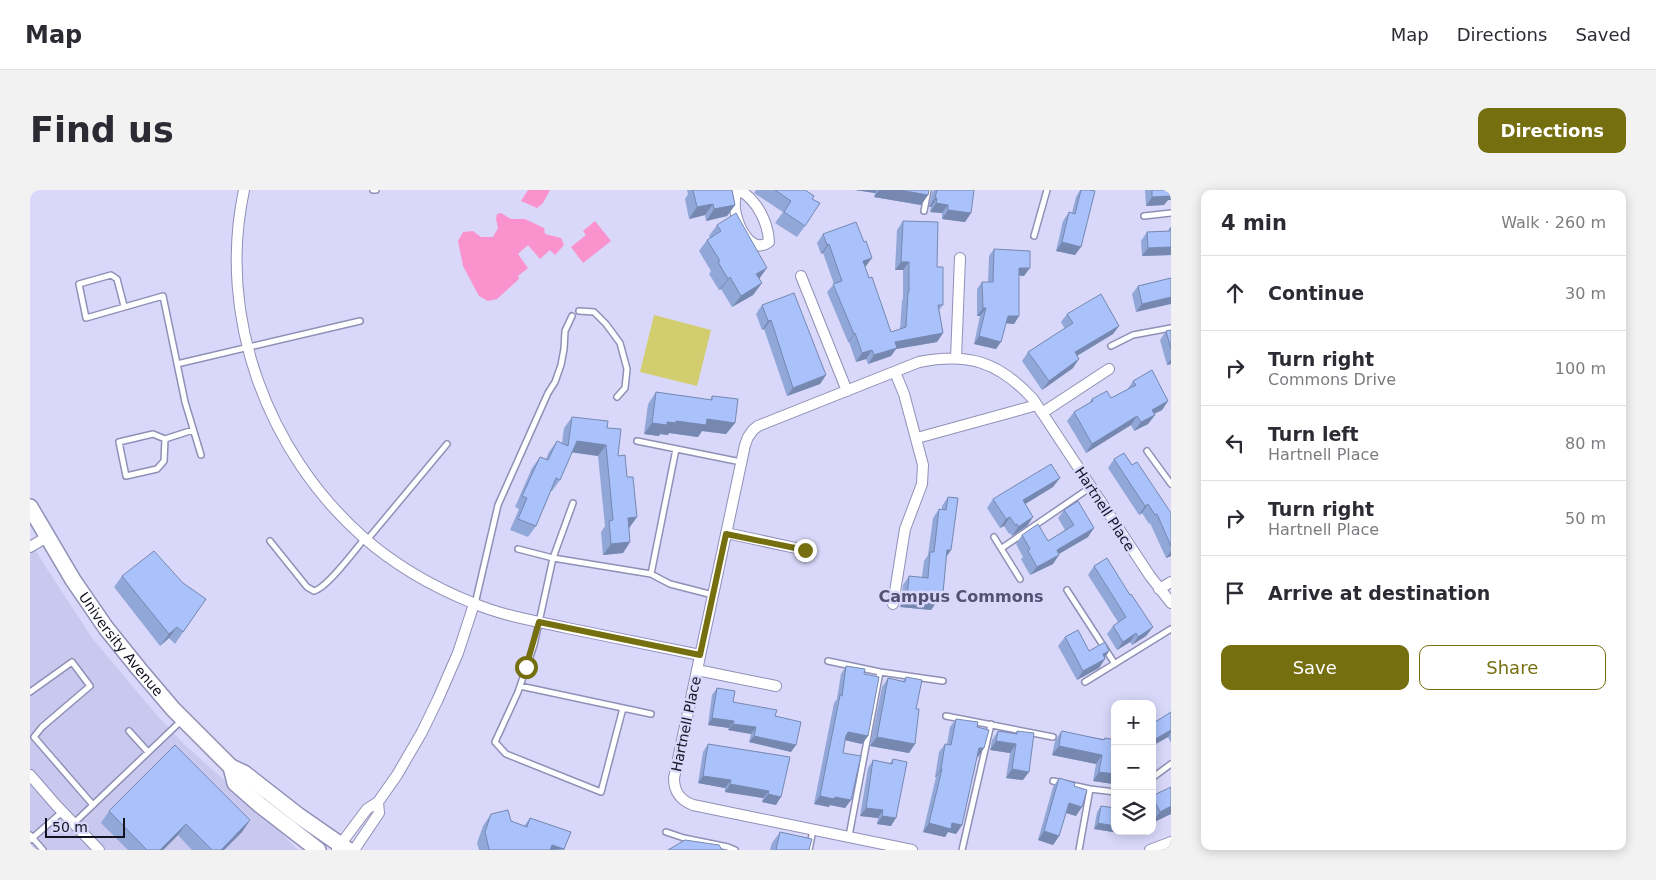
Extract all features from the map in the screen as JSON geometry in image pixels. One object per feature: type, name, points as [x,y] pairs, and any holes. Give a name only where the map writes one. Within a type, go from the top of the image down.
[{"type":"street","points":[[244,190],[238,230],[238,280],[240,306],[248,348],[267,405],[290,450],[328,502],[366,540],[395,562],[416,576],[474,604],[539,622],[700,655]]},
{"type":"street","points":[[738,190],[751,200],[763,216],[769,242],[765,245],[755,246],[741,228],[735,212],[735,196],[738,190]]},
{"type":"street","points":[[956,358],[960,258]]},
{"type":"street","points":[[802,276],[847,391]]},
{"type":"street","name":"Hartnell Place","points":[[912,850],[694,805],[682,799],[676,792],[674,778],[742,462],[748,438],[758,426],[919,362],[956,358],[982,363],[1006,374],[1021,386],[1040,409],[1159,589],[1171,603]]},
{"type":"street","points":[[917,438],[1040,409],[1109,369]]},
{"type":"street","points":[[893,604],[906,529],[922,484],[923,465],[904,394],[895,372]]},
{"type":"street","name":"University Avenue","points":[[30,507],[73,580],[106,628],[139,670],[182,719],[231,767],[244,773],[345,849]]},
{"type":"street","points":[[726,534],[805,550]]},
{"type":"street","points":[[30,547],[47,537]]},
{"type":"street","points":[[1159,589],[1171,582]]},
{"type":"street","points":[[345,849],[367,810],[378,802],[404,763],[438,699],[458,653],[474,604]]},
{"type":"street","points":[[697,670],[776,686]]},
{"type":"street","name":"University Avenue","points":[[231,767],[235,783],[318,850]]},
{"type":"street","points":[[30,775],[62,812],[99,850]]},
{"type":"street","points":[[345,849],[379,813],[378,802]]},
{"type":"street","points":[[1150,850],[1171,842]]},
{"type":"lane","points":[[924,211],[928,190]]},
{"type":"lane","points":[[1034,236],[1047,190]]},
{"type":"lane","points":[[1144,216],[1171,213]]},
{"type":"lane","points":[[124,306],[117,279],[111,275],[79,284],[86,318],[163,296],[184,402],[201,455]]},
{"type":"lane","points":[[579,311],[594,312],[620,342],[628,369],[625,388],[617,397]]},
{"type":"lane","points":[[474,604],[498,505],[548,393],[555,382],[564,349],[565,331],[572,316]]},
{"type":"lane","points":[[178,364],[360,320]]},
{"type":"lane","points":[[1112,346],[1133,335],[1171,328]]},
{"type":"lane","points":[[165,439],[164,461],[157,470],[126,476],[119,442],[153,434],[165,439],[193,430]]},
{"type":"lane","points":[[637,441],[742,462]]},
{"type":"lane","points":[[270,541],[307,588],[314,591],[318,590],[366,540],[447,444]]},
{"type":"lane","points":[[651,574],[676,449]]},
{"type":"lane","points":[[1147,451],[1171,484]]},
{"type":"lane","points":[[1002,548],[1091,487]]},
{"type":"lane","points":[[573,503],[553,558],[534,645],[520,686],[495,742],[506,754],[601,792],[623,708]]},
{"type":"lane","points":[[994,537],[1020,579]]},
{"type":"lane","points":[[518,549],[553,558],[651,574],[670,584],[713,595]]},
{"type":"lane","points":[[1067,590],[1115,664]]},
{"type":"lane","points":[[1085,682],[1171,629]]},
{"type":"lane","points":[[828,661],[880,672],[943,681]]},
{"type":"lane","points":[[30,692],[72,662],[90,686],[42,727],[34,737],[93,805]]},
{"type":"lane","points":[[848,837],[880,672]]},
{"type":"lane","points":[[520,686],[651,714]]},
{"type":"lane","points":[[946,716],[1053,737]]},
{"type":"lane","points":[[74,824],[182,719]]},
{"type":"lane","points":[[962,850],[991,724]]},
{"type":"lane","points":[[129,731],[148,752]]},
{"type":"lane","points":[[1156,775],[1171,764]]},
{"type":"lane","points":[[1053,781],[1111,792]]},
{"type":"lane","points":[[1079,850],[1090,789]]},
{"type":"lane","points":[[43,850],[31,838],[62,812]]},
{"type":"lane","points":[[809,850],[814,830]]},
{"type":"lane","points":[[666,832],[735,850]]},
{"type":"shaded area","points":[[528,190],[550,190],[543,203],[537,208],[521,201]]},
{"type":"shaded area","points":[[501,213],[511,219],[525,219],[544,228],[545,234],[561,238],[564,245],[555,255],[550,250],[540,259],[528,245],[518,254],[528,268],[497,299],[488,301],[479,296],[463,266],[458,241],[463,232],[473,231],[481,237],[493,237],[498,228],[497,214]]},
{"type":"shaded area","points":[[595,221],[611,241],[583,263],[571,247],[586,235],[583,231]]},
{"type":"shaded area","points":[[654,315],[711,330],[697,386],[640,372]]},
{"type":"shaded area","points":[[30,539],[40,558],[92,638],[156,714],[185,745],[265,817],[298,850],[30,850]]},
{"type":"building","points":[[693,190],[732,190],[735,205],[714,209],[713,204],[697,207]]},
{"type":"building","points":[[775,190],[805,190],[814,196],[812,199],[820,203],[805,226],[784,212],[791,201]]},
{"type":"building","points":[[900,190],[929,190],[928,195]]},
{"type":"building","points":[[937,190],[974,190],[971,213],[948,210],[948,205],[936,203]]},
{"type":"building","points":[[1081,190],[1095,191],[1081,247],[1062,242],[1069,212],[1075,214]]},
{"type":"building","points":[[1152,190],[1171,190],[1171,196],[1152,197]]},
{"type":"building","points":[[736,213],[767,268],[756,274],[762,283],[741,296],[730,277],[728,279],[707,240],[721,231],[717,225]]},
{"type":"building","points":[[903,221],[938,222],[937,267],[943,267],[943,305],[938,305],[943,333],[895,342],[897,348],[874,355],[872,350],[862,353],[833,284],[842,281],[829,244],[827,245],[823,234],[856,222],[872,258],[863,261],[869,278],[872,277],[891,332],[906,327],[909,262],[901,262]]},
{"type":"building","points":[[1170,228],[1171,247],[1148,248],[1147,232],[1170,231]]},
{"type":"building","points":[[994,249],[1030,251],[1030,268],[1019,268],[1019,316],[1008,316],[1001,342],[979,336],[986,308],[983,308],[982,282],[993,282]]},
{"type":"building","points":[[1171,278],[1171,297],[1142,304],[1138,286]]},
{"type":"building","points":[[794,293],[826,375],[793,388],[771,320],[768,321],[762,305]]},
{"type":"building","points":[[1101,294],[1119,326],[1075,352],[1079,359],[1049,381],[1028,352],[1073,323],[1067,314]]},
{"type":"building","points":[[1171,330],[1171,349],[1166,331]]},
{"type":"building","points":[[1152,370],[1168,401],[1152,410],[1155,415],[1141,422],[1137,416],[1092,444],[1074,412],[1107,391],[1111,398],[1136,385],[1133,381]]},
{"type":"building","points":[[656,392],[712,400],[712,396],[738,399],[735,423],[707,419],[706,425],[676,421],[676,423],[667,422],[667,425],[652,423]]},
{"type":"building","points":[[572,417],[608,421],[607,428],[621,429],[618,456],[625,455],[627,477],[633,477],[637,517],[628,518],[630,542],[611,544],[609,521],[613,520],[606,445],[577,441],[560,480],[556,478],[536,526],[518,519],[527,498],[522,496],[540,457],[548,460],[557,441],[568,446]]},
{"type":"building","points":[[1124,453],[1132,465],[1137,462],[1171,513],[1171,546],[1157,514],[1155,515],[1148,504],[1145,506],[1114,459]]},
{"type":"building","points":[[1051,464],[1060,478],[1023,500],[1033,517],[1018,527],[1010,517],[1006,519],[993,499]]},
{"type":"building","points":[[948,497],[958,498],[951,550],[947,550],[943,593],[938,592],[937,601],[907,598],[909,576],[928,578],[930,552],[934,552],[939,509],[946,510]]},
{"type":"building","points":[[1078,501],[1094,528],[1057,550],[1059,555],[1037,567],[1022,535],[1038,524],[1048,541],[1074,525],[1064,510]]},
{"type":"building","points":[[154,551],[183,583],[206,599],[183,632],[177,627],[169,634],[122,576]]},
{"type":"building","points":[[1107,558],[1153,627],[1138,637],[1136,633],[1123,642],[1113,626],[1126,617],[1094,566]]},
{"type":"building","points":[[1078,630],[1089,651],[1105,642],[1109,651],[1103,654],[1105,659],[1083,671],[1065,637]]},
{"type":"building","points":[[846,666],[865,669],[864,674],[879,677],[868,736],[848,732],[846,735],[843,753],[861,756],[851,800],[820,796],[840,695],[842,696]]},
{"type":"building","points":[[906,677],[922,680],[916,709],[919,709],[915,744],[877,737],[888,678],[905,682]]},
{"type":"building","points":[[717,688],[735,691],[733,702],[777,710],[775,716],[801,722],[796,745],[754,736],[756,727],[733,724],[734,721],[712,718]]},
{"type":"building","points":[[1171,712],[1171,730],[1156,739],[1156,721]]},
{"type":"building","points":[[956,719],[978,722],[977,727],[989,730],[984,748],[979,748],[962,825],[952,823],[951,829],[929,823],[942,769],[945,744],[951,745]]},
{"type":"building","points":[[998,731],[1017,734],[1017,731],[1034,733],[1029,772],[1012,769],[1016,744],[996,741]]},
{"type":"building","points":[[1061,732],[1104,740],[1105,738],[1111,739],[1111,774],[1099,772],[1102,755],[1059,746]]},
{"type":"building","points":[[708,744],[790,757],[781,797],[768,794],[769,791],[730,784],[731,780],[703,776]]},
{"type":"building","points":[[175,745],[250,820],[221,850],[212,850],[186,824],[160,850],[147,850],[109,811]]},
{"type":"building","points":[[893,759],[907,762],[896,818],[882,816],[883,810],[866,808],[873,760],[892,764]]},
{"type":"building","points":[[1059,778],[1075,783],[1074,786],[1087,790],[1082,807],[1069,803],[1059,836],[1044,831]]},
{"type":"building","points":[[1171,787],[1171,806],[1160,812],[1156,804],[1156,794]]},
{"type":"building","points":[[1101,806],[1111,807],[1111,825],[1098,823]]},
{"type":"building","points":[[508,810],[511,821],[527,827],[530,818],[571,832],[564,849],[552,845],[550,850],[489,850],[485,832],[491,814]]},
{"type":"building","points":[[780,832],[812,839],[809,850],[776,850]]},
{"type":"building","points":[[685,840],[719,845],[722,850],[668,850]]},
{"type":"district","name":"Campus Commons","points":[[961,596]]},
{"type":"route","points":[[526,667],[534,645],[539,622],[700,655],[726,534],[805,550]]}]
